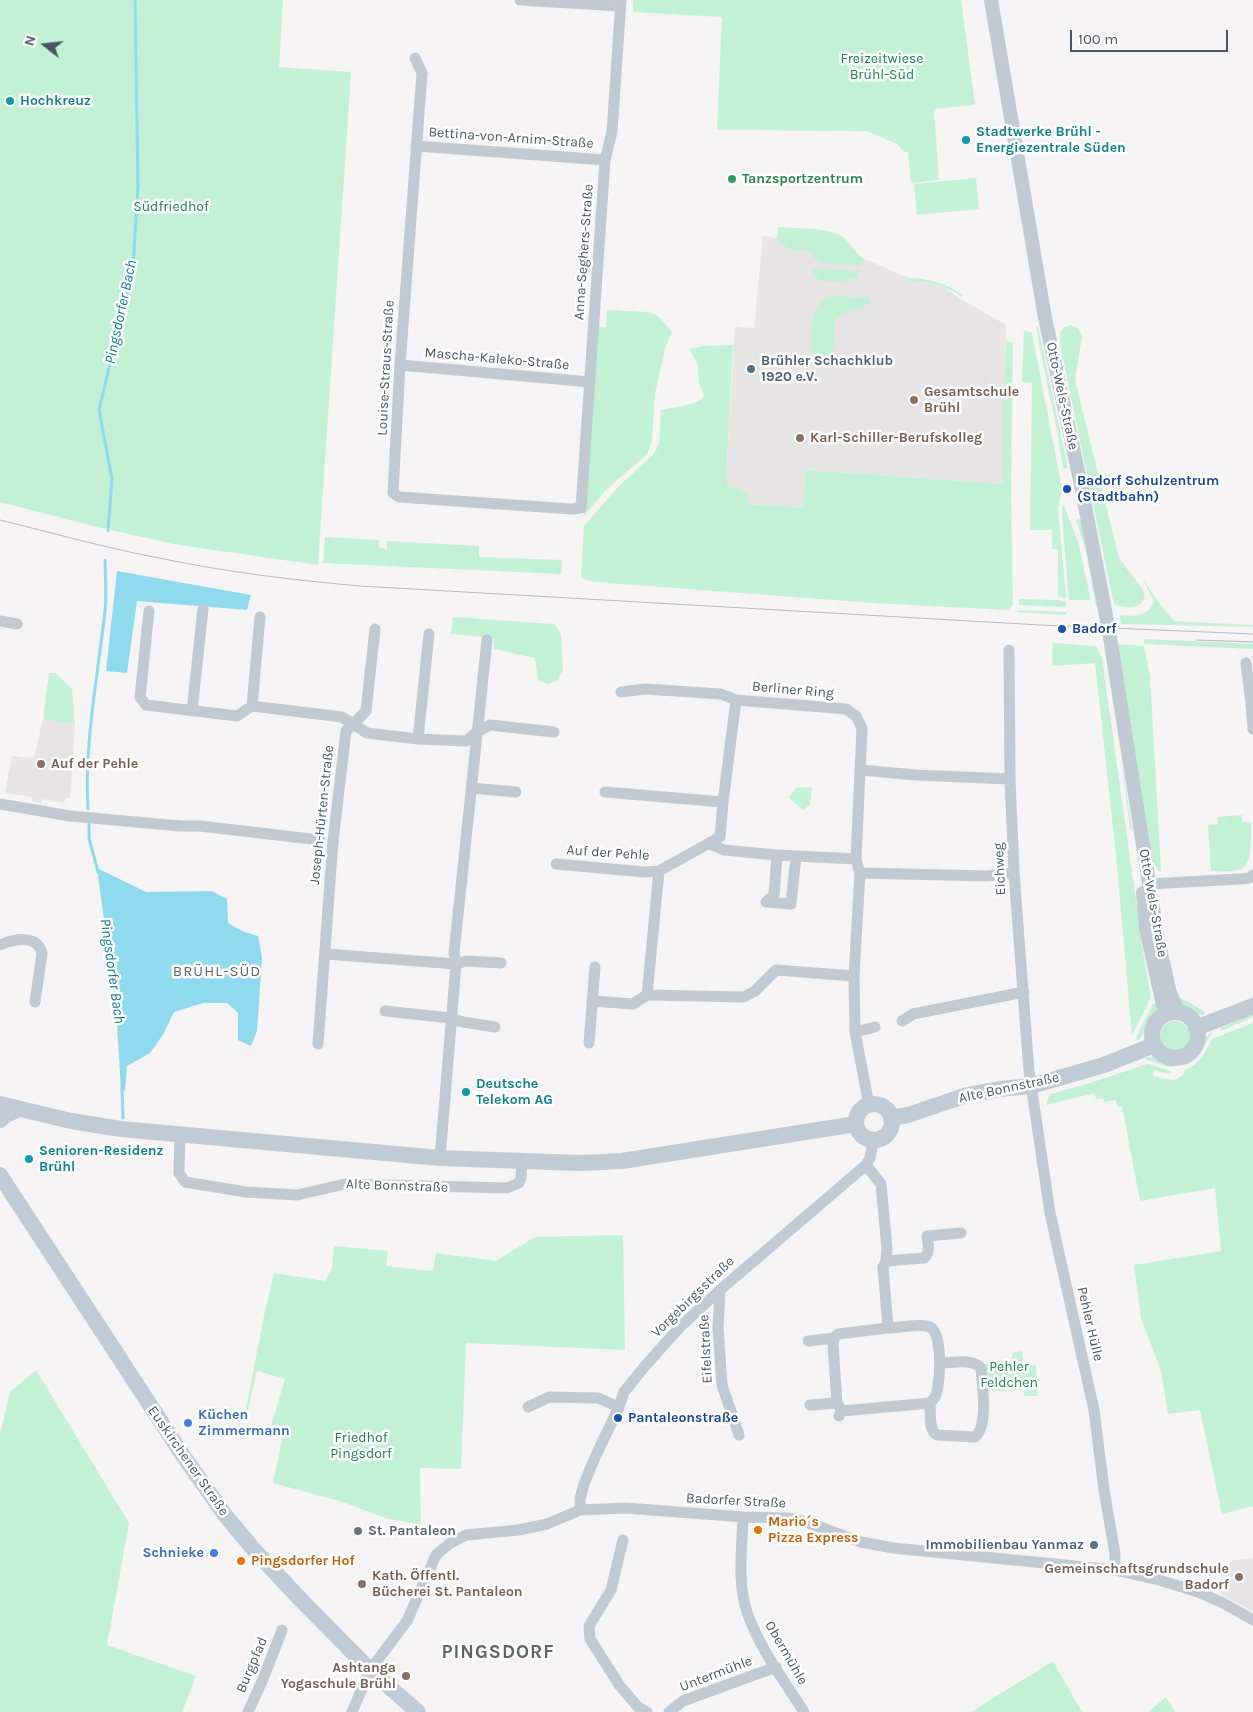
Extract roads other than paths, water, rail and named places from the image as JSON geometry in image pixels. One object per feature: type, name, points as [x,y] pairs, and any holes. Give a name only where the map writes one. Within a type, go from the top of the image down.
[{"type":"main road","points":[[1196,1028],[1253,1006]]},
{"type":"main road","points":[[1172,1013],[1188,1016],[1196,1028],[1196,1045],[1186,1055],[1168,1057],[1157,1050],[1154,1045],[1152,1031],[1159,1018],[1172,1013]]},
{"type":"main road","name":"Alte Bonnstraße","points":[[891,1118],[908,1115],[967,1095],[1031,1086],[1104,1065],[1154,1045]]},
{"type":"main road","points":[[0,1104],[71,1121],[121,1129],[440,1158],[580,1163],[622,1161],[856,1124]]},
{"type":"main road","points":[[876,1104],[882,1106],[891,1118],[887,1133],[874,1139],[869,1139],[860,1133],[856,1124],[859,1111],[869,1105],[876,1104]]},
{"type":"main road","points":[[0,1120],[19,1109]]},
{"type":"main road","name":"Euskirchener Straße","points":[[0,1175],[184,1457],[225,1515],[255,1551],[370,1670],[418,1712]]},
{"type":"street","points":[[520,0],[620,3]]},
{"type":"street","name":"Otto-Wels-Straße","points":[[991,0],[1045,318],[1081,485],[1109,631],[1158,940],[1170,993],[1172,1013]]},
{"type":"street","name":"Anna-Seghers-Straße","points":[[581,508],[605,160],[612,132],[620,3]]},
{"type":"street","name":"Louise-Straus-Straße","points":[[415,58],[422,73],[400,365],[394,493],[398,497],[571,509],[581,508]]},
{"type":"street","name":"Bettina-von-Arnim-Straße","points":[[416,146],[605,160]]},
{"type":"street","name":"Mascha-Kaleko-Straße","points":[[400,365],[590,382]]},
{"type":"street","points":[[192,711],[203,609]]},
{"type":"street","points":[[149,611],[140,697],[146,705],[237,716],[252,706],[342,717],[367,733],[418,739],[466,741],[490,725],[554,732]]},
{"type":"street","points":[[252,706],[260,617]]},
{"type":"street","points":[[0,620],[17,624]]},
{"type":"street","name":"Joseph-Hürten-Straße","points":[[318,1044],[333,841],[346,731],[366,711],[375,628]]},
{"type":"street","points":[[418,739],[428,634]]},
{"type":"street","points":[[440,1158],[456,964],[454,953],[487,640]]},
{"type":"street","name":"Eichweg","points":[[1009,650],[1010,779],[1014,873],[1031,1086]]},
{"type":"street","points":[[1246,663],[1252,703],[1253,729]]},
{"type":"street","points":[[621,692],[645,689],[721,694],[736,700]]},
{"type":"street","name":"Berliner Ring","points":[[710,844],[720,837],[736,700],[846,709],[856,716],[862,728],[856,859],[860,873],[854,976],[855,1032],[869,1105]]},
{"type":"street","points":[[860,770],[916,775],[1010,779]]},
{"type":"street","points":[[471,788],[516,792]]},
{"type":"street","points":[[605,792],[723,802]]},
{"type":"street","name":"Otto-Wels-Straße","points":[[1134,792],[1146,928],[1172,1013]]},
{"type":"street","points":[[0,804],[70,816],[180,826],[200,826],[320,840]]},
{"type":"street","points":[[647,995],[659,871],[710,844],[724,850],[856,859]]},
{"type":"street","points":[[777,855],[774,895],[766,902],[791,904],[796,856]]},
{"type":"street","name":"Auf der Pehle","points":[[556,864],[645,872],[659,871]]},
{"type":"street","points":[[860,873],[987,876],[1014,873]]},
{"type":"street","points":[[1150,884],[1240,879],[1250,878],[1253,875]]},
{"type":"street","points":[[0,945],[19,939],[41,946],[42,953],[35,1002]]},
{"type":"street","points":[[326,954],[456,964],[466,961],[501,963]]},
{"type":"street","points":[[589,1043],[595,967]]},
{"type":"street","points":[[592,1001],[633,1004],[647,995],[744,997],[755,991],[776,970],[854,976]]},
{"type":"street","points":[[902,1021],[913,1014],[1024,992]]},
{"type":"street","points":[[385,1011],[451,1018],[463,1022],[495,1027]]},
{"type":"street","points":[[855,1032],[876,1027]]},
{"type":"street","name":"Pehler Hülle","points":[[1031,1086],[1050,1213],[1094,1410],[1104,1490],[1116,1554],[1115,1570]]},
{"type":"street","name":"Alte Bonnstraße","points":[[180,1133],[178,1173],[185,1182],[192,1185],[246,1192],[297,1195],[345,1184],[507,1188],[519,1183],[522,1161]]},
{"type":"street","points":[[874,1139],[870,1158],[866,1165],[881,1184],[887,1249],[883,1267],[888,1328]]},
{"type":"street","name":"Vorgebirgsstraße","points":[[580,1510],[580,1498],[584,1484],[624,1392],[645,1366],[680,1327],[720,1290],[866,1165]]},
{"type":"street","points":[[886,1260],[924,1258],[928,1252],[927,1236],[961,1233]]},
{"type":"street","name":"Eifelstraße","points":[[720,1290],[718,1328],[722,1385],[739,1434]]},
{"type":"street","points":[[808,1341],[834,1338],[838,1334],[888,1328],[924,1325],[931,1327],[936,1333],[940,1363],[938,1386],[935,1396],[930,1403],[932,1429],[938,1436],[975,1437],[980,1434],[983,1408],[981,1368],[972,1362],[940,1363]]},
{"type":"street","points":[[834,1338],[839,1410]]},
{"type":"street","points":[[528,1407],[549,1397],[598,1398],[619,1407]]},
{"type":"street","points":[[810,1405],[839,1410],[930,1403]]},
{"type":"street","name":"Badorfer Straße","points":[[352,1712],[370,1670],[380,1654],[407,1621],[436,1555],[449,1544],[466,1535],[519,1530],[547,1524],[580,1510],[626,1508],[743,1517],[787,1518],[806,1522],[861,1542],[893,1548],[1115,1570],[1159,1580],[1198,1592],[1224,1603],[1253,1620]]},
{"type":"street","name":"Obermühle","points":[[743,1517],[742,1584],[747,1611],[758,1638],[804,1712]]},
{"type":"street","points":[[623,1540],[611,1590],[589,1626],[590,1639],[620,1686],[638,1707],[647,1712]]},
{"type":"street","name":"Burgpfad","points":[[248,1712],[282,1630]]},
{"type":"street","name":"Untermühle","points":[[669,1712],[683,1701],[776,1668]]},
{"type":"water","points":[[117,571],[251,595],[247,610],[137,601],[127,673],[106,671]]},
{"type":"water","points":[[97,868],[146,892],[212,891],[227,899],[228,923],[242,931],[258,936],[262,957],[257,1031],[251,1046],[238,1040],[238,1013],[227,1003],[203,1003],[174,1012],[164,1033],[150,1053],[127,1066],[125,1091],[121,1090],[116,1008]]},
{"type":"waterway","name":"Pingsdorfer Bach","points":[[108,531],[112,479],[99,410],[133,267],[138,187],[135,0]]},
{"type":"waterway","name":"Pingsdorfer Bach","points":[[88,809],[87,784],[92,709],[106,604],[105,560]]},
{"type":"waterway","name":"Pingsdorfer Bach","points":[[89,824],[89,838],[98,872]]},
{"type":"waterway","name":"Pingsdorfer Bach","points":[[122,1086],[123,1118]]},
{"type":"tram line","points":[[0,520],[119,550],[184,563],[259,575],[360,586],[1040,625],[1253,634]]},
{"type":"tram line","points":[[1196,640],[1253,642]]},
{"type":"place","name":"Hochkreuz","points":[[10,101]]},
{"type":"place","name":"Stadtwerke Brühl - Energiezentrale Süden","points":[[966,140]]},
{"type":"place","name":"Tanzsportzentrum","points":[[732,179]]},
{"type":"place","name":"Brühler Schachklub 1920 e.V.","points":[[751,369]]},
{"type":"place","name":"Gesamtschule Brühl","points":[[914,400]]},
{"type":"place","name":"Karl-Schiller-Berufskolleg","points":[[800,438]]},
{"type":"place","name":"Badorf Schulzentrum (Stadtbahn)","points":[[1067,489]]},
{"type":"place","name":"Badorf","points":[[1062,629]]},
{"type":"place","name":"Auf der Pehle","points":[[41,764]]},
{"type":"place","name":"Deutsche Telekom AG","points":[[466,1092]]},
{"type":"place","name":"Senioren-Residenz Brühl","points":[[29,1159]]},
{"type":"place","name":"Pantaleonstraße","points":[[618,1418]]},
{"type":"place","name":"Küchen Zimmermann","points":[[188,1423]]},
{"type":"place","name":"Mario´s Pizza Express","points":[[758,1530]]},
{"type":"place","name":"St. Pantaleon","points":[[358,1531]]},
{"type":"place","name":"Immobilienbau Yanmaz","points":[[1094,1545]]},
{"type":"place","name":"Schnieke","points":[[214,1553]]},
{"type":"place","name":"Pingsdorfer Hof","points":[[241,1561]]},
{"type":"place","name":"Gemeinschaftsgrundschule Badorf","points":[[1239,1577]]},
{"type":"place","name":"Kath. Öffentl. Bücherei St. Pantaleon","points":[[362,1584]]},
{"type":"place","name":"Ashtanga Yogaschule Brühl","points":[[406,1676]]},
{"type":"district","name":"BRÜHL-SÜD","points":[[217,972]]},
{"type":"district","name":"PINGSDORF","points":[[498,1653]]},
{"type":"park label","name":"Freizeitwiese Brühl-Süd","points":[[882,68]]},
{"type":"park label","name":"Südfriedhof","points":[[171,207]]},
{"type":"park label","name":"Pehler Feldchen","points":[[1009,1375]]},
{"type":"park label","name":"Friedhof Pingsdorf","points":[[361,1446]]}]
